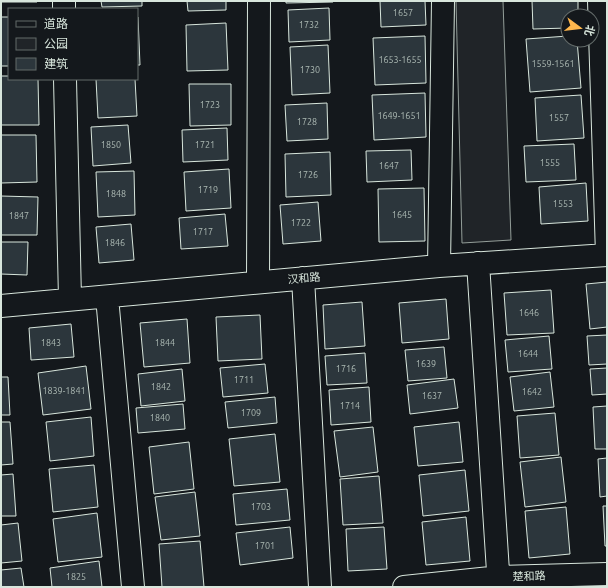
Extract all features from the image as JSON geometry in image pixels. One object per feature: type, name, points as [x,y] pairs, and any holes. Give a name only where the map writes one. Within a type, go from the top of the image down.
[{"type":"street","points":[[258,282],[259,1]]},
{"type":"street","points":[[439,266],[443,1]]},
{"type":"street","points":[[599,1],[607,255]]},
{"type":"street","points":[[65,80],[70,300]]},
{"type":"street","name":"汉和路","points":[[1,306],[439,266],[607,255]]},
{"type":"street","points":[[478,263],[499,582]]},
{"type":"street","points":[[303,278],[320,587]]},
{"type":"street","points":[[107,297],[133,587]]},
{"type":"street","name":"楚和路","points":[[404,587],[607,574]]},
{"type":"green space","points":[[456,1],[503,1],[511,240],[462,243]]},
{"type":"building","points":[[37,1],[37,2],[1,2]]},
{"type":"building","points":[[101,1],[142,1],[142,6],[102,7]]},
{"type":"building","points":[[187,1],[226,1],[226,10],[188,11]]},
{"type":"building","points":[[286,1],[333,1],[333,2],[286,3]]},
{"type":"building","points":[[380,1],[425,1],[426,25],[381,27]]},
{"type":"building","points":[[532,1],[578,1],[578,8],[560,8],[560,28],[533,29]]},
{"type":"building","points":[[329,8],[330,40],[289,42],[288,10]]},
{"type":"building","points":[[1,17],[8,17],[8,66],[1,66]]},
{"type":"building","points":[[138,17],[140,65],[138,65]]},
{"type":"building","points":[[226,23],[228,70],[187,71],[186,25]]},
{"type":"building","points":[[425,36],[426,83],[375,85],[373,38]]},
{"type":"building","points":[[560,37],[560,48],[578,48],[581,88],[530,92],[526,39]]},
{"type":"building","points":[[328,45],[330,93],[292,95],[290,47]]},
{"type":"building","points":[[1,76],[8,76],[8,80],[38,80],[39,125],[1,125]]},
{"type":"building","points":[[96,80],[135,80],[137,116],[98,118]]},
{"type":"building","points":[[189,84],[231,84],[231,125],[190,126]]},
{"type":"building","points":[[425,93],[426,137],[374,140],[372,95]]},
{"type":"building","points":[[581,95],[584,138],[537,141],[535,98]]},
{"type":"building","points":[[327,103],[328,139],[287,141],[285,105]]},
{"type":"building","points":[[128,125],[131,163],[93,166],[91,127]]},
{"type":"building","points":[[227,128],[228,160],[183,162],[182,130]]},
{"type":"building","points":[[1,135],[36,135],[37,182],[1,183]]},
{"type":"building","points":[[574,144],[576,180],[526,182],[524,146]]},
{"type":"building","points":[[411,150],[412,180],[367,182],[366,151]]},
{"type":"building","points":[[330,152],[331,195],[286,197],[285,154]]},
{"type":"building","points":[[229,169],[231,208],[186,211],[184,172]]},
{"type":"building","points":[[134,171],[135,215],[98,217],[96,172]]},
{"type":"building","points":[[586,183],[588,221],[541,224],[539,187]]},
{"type":"building","points":[[424,188],[425,241],[379,242],[378,189]]},
{"type":"building","points":[[1,196],[38,197],[37,235],[1,235]]},
{"type":"building","points":[[318,202],[321,241],[283,244],[280,205]]},
{"type":"building","points":[[225,214],[228,246],[181,249],[179,218]]},
{"type":"building","points":[[131,224],[134,260],[99,263],[96,227]]},
{"type":"building","points":[[1,242],[28,242],[27,275],[1,274]]},
{"type":"building","points":[[607,282],[607,327],[590,329],[586,284]]},
{"type":"building","points":[[551,290],[554,333],[507,335],[504,293]]},
{"type":"building","points":[[446,299],[449,339],[402,343],[399,303]]},
{"type":"building","points":[[362,302],[365,346],[325,349],[323,305]]},
{"type":"building","points":[[260,315],[262,359],[218,361],[216,317]]},
{"type":"building","points":[[187,319],[190,363],[144,367],[140,323]]},
{"type":"building","points":[[71,324],[74,357],[31,360],[29,328]]},
{"type":"building","points":[[607,335],[607,364],[589,365],[587,336]]},
{"type":"building","points":[[549,336],[552,369],[508,372],[505,340]]},
{"type":"building","points":[[444,347],[447,378],[408,381],[405,350]]},
{"type":"building","points":[[365,353],[367,383],[327,385],[325,356]]},
{"type":"building","points":[[265,364],[268,393],[223,397],[220,368]]},
{"type":"building","points":[[86,366],[91,409],[43,415],[38,373]]},
{"type":"building","points":[[607,368],[607,394],[592,395],[590,369]]},
{"type":"building","points":[[182,369],[185,401],[141,406],[138,374]]},
{"type":"building","points":[[550,372],[554,407],[514,411],[510,377]]},
{"type":"building","points":[[1,377],[8,377],[10,415],[1,415]]},
{"type":"building","points":[[454,379],[458,408],[410,414],[407,385]]},
{"type":"building","points":[[369,387],[371,422],[331,425],[329,390]]},
{"type":"building","points":[[275,397],[277,423],[228,428],[225,402]]},
{"type":"building","points":[[183,404],[185,429],[138,433],[136,408]]},
{"type":"building","points":[[607,406],[607,449],[595,449],[593,407]]},
{"type":"building","points":[[555,413],[559,455],[520,458],[517,416]]},
{"type":"building","points":[[91,417],[94,456],[50,461],[46,422]]},
{"type":"building","points":[[1,422],[10,422],[13,464],[1,465]]},
{"type":"building","points":[[459,422],[463,462],[418,466],[414,427]]},
{"type":"building","points":[[373,427],[378,472],[340,477],[334,431]]},
{"type":"building","points":[[275,434],[280,482],[234,486],[229,439]]},
{"type":"building","points":[[189,442],[194,489],[154,494],[149,447]]},
{"type":"building","points":[[561,457],[566,502],[525,507],[520,462]]},
{"type":"building","points":[[607,458],[607,496],[600,497],[598,459]]},
{"type":"building","points":[[94,465],[98,507],[53,512],[49,469]]},
{"type":"building","points":[[465,470],[469,511],[423,516],[419,475]]},
{"type":"building","points":[[13,474],[16,516],[1,516],[1,475]]},
{"type":"building","points":[[379,476],[383,523],[343,525],[340,479]]},
{"type":"building","points":[[287,489],[290,520],[236,525],[233,494]]},
{"type":"building","points":[[195,492],[200,536],[161,540],[155,497]]},
{"type":"building","points":[[603,506],[607,506],[607,546],[605,546]]},
{"type":"building","points":[[566,507],[570,554],[529,558],[525,511]]},
{"type":"building","points":[[97,513],[102,557],[58,562],[53,519]]},
{"type":"building","points":[[466,517],[470,561],[426,565],[422,522]]},
{"type":"building","points":[[18,523],[22,561],[1,563],[1,525]]},
{"type":"building","points":[[290,527],[293,558],[240,565],[236,533]]},
{"type":"building","points":[[384,527],[387,569],[348,571],[346,529]]},
{"type":"building","points":[[200,541],[204,587],[162,587],[159,544]]},
{"type":"building","points":[[99,561],[102,587],[52,587],[50,568]]},
{"type":"building","points":[[21,568],[24,587],[1,587],[1,570]]}]
